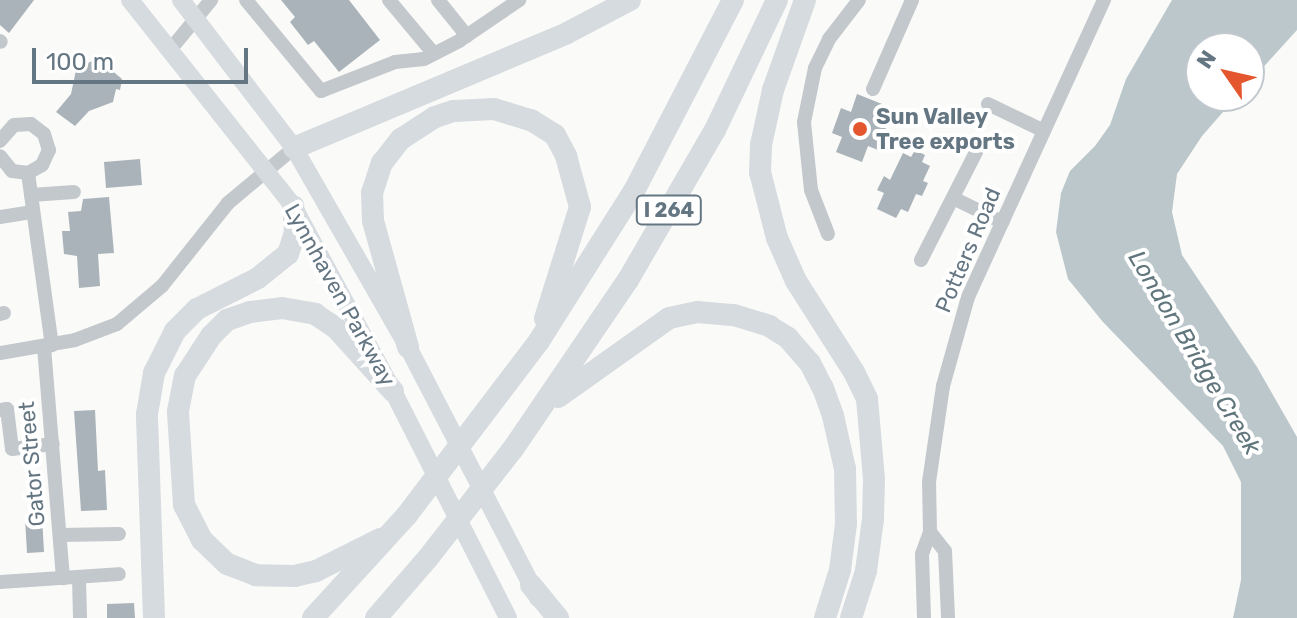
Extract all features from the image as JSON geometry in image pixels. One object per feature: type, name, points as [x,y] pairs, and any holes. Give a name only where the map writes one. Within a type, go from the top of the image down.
[{"type":"highway","points":[[294,148],[567,33],[630,0]]},
{"type":"highway","name":"I 264","points":[[313,618],[407,515],[539,341],[634,191],[733,0]]},
{"type":"highway","name":"I 264","points":[[376,618],[428,558],[513,449],[628,280],[715,130],[777,0]]},
{"type":"highway","points":[[805,0],[773,90],[761,145],[760,172],[777,238],[796,281],[854,372],[867,399],[874,479],[873,519],[866,571],[851,618]]},
{"type":"highway","points":[[408,347],[373,221],[375,180],[391,149],[415,128],[435,117],[474,108],[513,113],[548,130],[566,156],[577,187],[580,207],[574,233],[539,341]]},
{"type":"highway","points":[[154,618],[147,414],[154,373],[175,331],[197,309],[258,278],[288,254],[295,232],[293,206]]},
{"type":"highway","points":[[392,533],[316,571],[295,576],[256,575],[227,564],[202,540],[184,505],[178,411],[185,376],[211,336],[227,320],[250,312],[282,308],[315,314],[336,328],[393,391]]},
{"type":"highway","points":[[541,410],[617,351],[669,318],[697,312],[734,315],[769,326],[788,338],[810,363],[823,388],[845,469],[846,524],[840,570],[825,618]]},
{"type":"highway","points":[[531,585],[558,618]]},
{"type":"main road","name":"Lynnhaven Parkway","points":[[130,0],[293,206],[393,391],[508,618]]},
{"type":"main road","name":"Lynnhaven Parkway","points":[[181,0],[198,18],[294,148],[408,347],[548,618]]},
{"type":"street","points":[[170,50],[211,0]]},
{"type":"street","points":[[246,0],[321,91],[395,62],[434,54],[467,36],[519,0]]},
{"type":"street","points":[[389,0],[434,54]]},
{"type":"street","points":[[438,0],[467,36]]},
{"type":"street","points":[[828,234],[806,169],[804,122],[815,68],[829,39],[859,0]]},
{"type":"street","points":[[873,89],[912,0]]},
{"type":"street","name":"Potters Road","points":[[924,618],[922,554],[930,532],[929,482],[943,386],[968,297],[1104,0]]},
{"type":"street","points":[[988,104],[1044,131]]},
{"type":"street","points":[[0,141],[7,130],[22,123],[38,128],[44,134],[47,158],[28,173],[12,171],[0,156]]},
{"type":"street","points":[[0,353],[48,346],[104,330],[141,307],[228,203],[294,148]]},
{"type":"street","points":[[921,260],[977,150]]},
{"type":"street","name":"Gator Street","points":[[28,173],[48,346],[63,578]]},
{"type":"street","points":[[31,195],[74,192]]},
{"type":"street","points":[[953,198],[1002,222]]},
{"type":"street","points":[[0,217],[33,212]]},
{"type":"street","points":[[0,410],[7,409],[12,449],[53,444]]},
{"type":"street","name":"Potters Road","points":[[930,532],[945,551],[948,618]]},
{"type":"street","points":[[60,535],[119,534]]},
{"type":"street","points":[[0,582],[119,574]]},
{"type":"street","points":[[79,577],[80,618]]},
{"type":"water","name":"London Bridge Creek","points":[[1172,0],[1297,0],[1297,30],[1265,65],[1265,32],[1185,32],[1185,112],[1223,112],[1202,136],[1177,174],[1172,212],[1182,255],[1257,367],[1297,437],[1297,618],[1233,618],[1241,580],[1241,482],[1223,446],[1103,322],[1068,279],[1056,232],[1061,193],[1070,171],[1095,146],[1110,125],[1126,79]]},
{"type":"building","points":[[0,0],[34,0],[9,33],[0,25]]},
{"type":"building","points":[[281,0],[349,0],[380,40],[339,72],[314,41],[308,45],[290,22],[295,17]]},
{"type":"building","points":[[97,58],[122,79],[120,90],[116,89],[113,102],[89,111],[75,126],[56,112],[71,94],[76,70]]},
{"type":"building","name":"Sun Valley Tree exports","points":[[857,94],[887,106],[881,123],[887,125],[878,150],[868,146],[862,162],[836,152],[842,137],[832,133],[841,108],[851,112]]},
{"type":"building","points":[[915,150],[925,155],[922,162],[930,166],[923,181],[928,183],[922,196],[916,194],[908,212],[901,209],[896,218],[877,209],[884,193],[877,190],[884,176],[890,180],[903,153],[911,157]]},
{"type":"building","points":[[140,159],[142,185],[106,188],[104,162]]},
{"type":"building","points":[[109,197],[114,253],[98,254],[100,286],[79,288],[77,256],[64,254],[62,231],[70,231],[68,212],[81,211],[83,199]]},
{"type":"building","points":[[95,410],[98,471],[105,470],[107,510],[81,511],[74,411]]},
{"type":"building","points":[[42,517],[44,552],[27,553],[25,518]]},
{"type":"building","points":[[134,603],[135,618],[107,618],[107,604]]},
{"type":"place","name":"Sun Valley Tree exports","points":[[860,129]]}]
